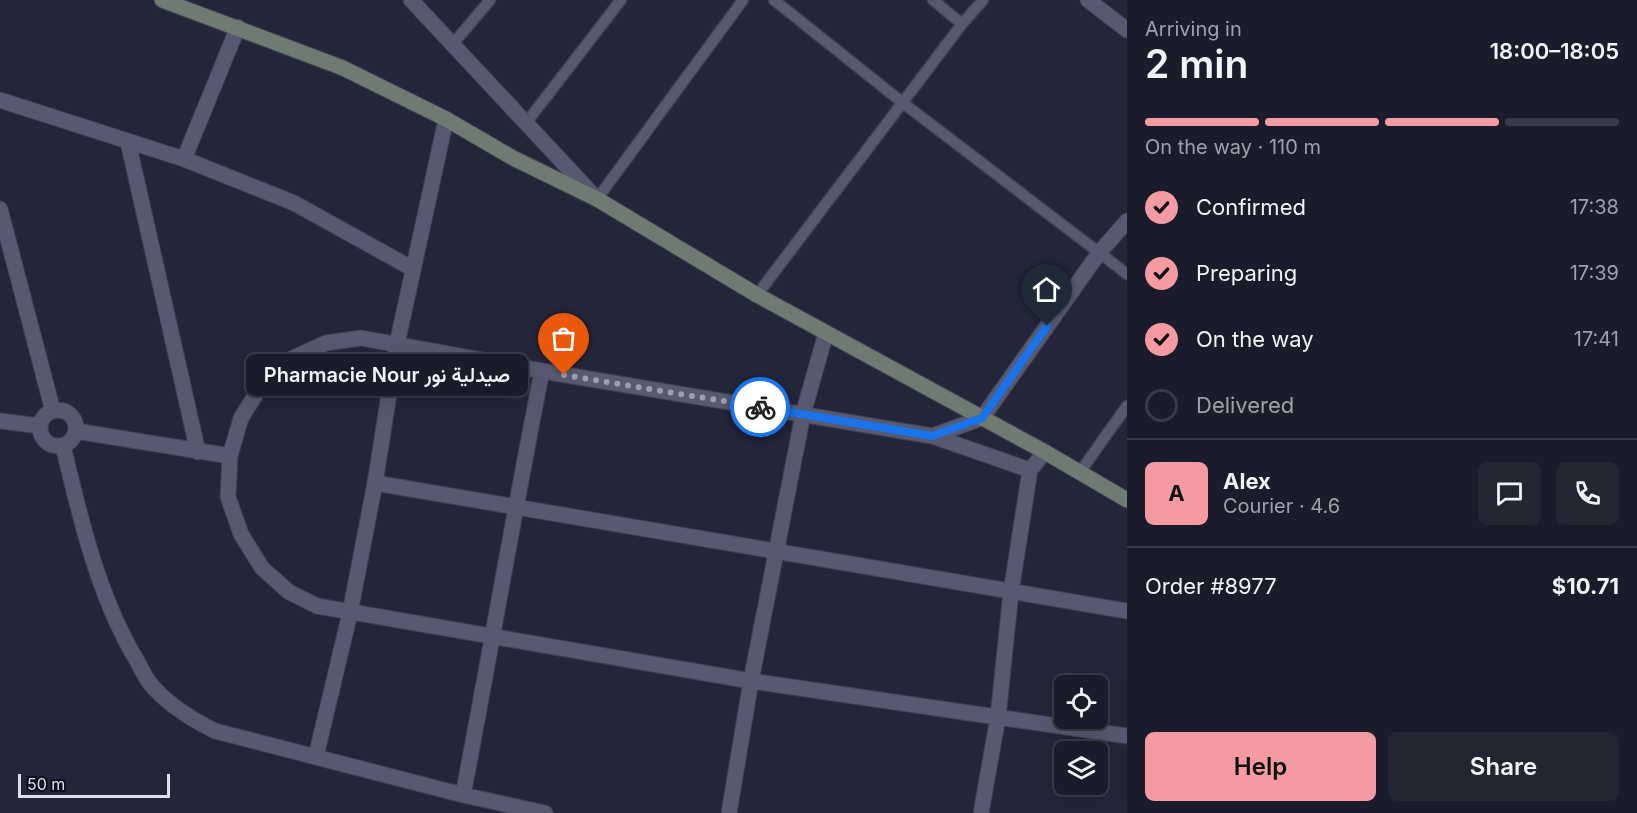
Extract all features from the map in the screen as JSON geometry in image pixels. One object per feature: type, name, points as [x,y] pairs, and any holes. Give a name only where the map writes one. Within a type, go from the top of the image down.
[{"type":"main road","points":[[162,0],[343,68],[446,119],[513,158],[597,199],[756,295],[1045,452],[1127,500]]},
{"type":"street","points":[[411,0],[597,199]]},
{"type":"street","points":[[1088,0],[1127,30]]},
{"type":"street","points":[[184,159],[238,27]]},
{"type":"street","points":[[0,100],[184,159],[294,203],[413,269]]},
{"type":"street","points":[[316,756],[350,613],[398,344],[446,119]]},
{"type":"street","points":[[128,142],[198,452]]},
{"type":"street","points":[[0,209],[53,411]]},
{"type":"street","points":[[932,436],[982,418],[1099,253],[1127,221]]},
{"type":"street","points":[[729,813],[751,681],[803,414],[826,333]]},
{"type":"street","points":[[1030,470],[932,436],[542,371],[361,338],[326,343],[293,358],[262,383],[241,418],[230,456],[228,497],[241,534],[262,568],[289,592],[316,606],[751,681],[1127,736]]},
{"type":"street","points":[[463,795],[515,506],[542,371]]},
{"type":"street","points":[[53,411],[67,413],[76,423],[76,430],[70,443],[63,446],[49,444],[41,433],[42,419],[53,411]]},
{"type":"street","points":[[0,421],[40,426]]},
{"type":"street","points":[[76,430],[230,456]]},
{"type":"street","points":[[63,446],[76,502],[102,586],[118,628],[150,683],[184,714],[215,731],[463,795],[545,813]]},
{"type":"street","points":[[981,813],[998,717],[1011,592],[1030,470],[1045,452]]},
{"type":"street","points":[[375,483],[1127,611]]},
{"type":"lane","points":[[452,45],[490,0]]},
{"type":"lane","points":[[526,123],[621,0]]},
{"type":"lane","points":[[597,199],[743,0]]},
{"type":"lane","points":[[774,0],[903,103],[1127,274]]},
{"type":"lane","points":[[933,0],[962,24]]},
{"type":"lane","points":[[756,295],[962,24],[983,0]]},
{"type":"lane","points":[[1080,472],[1127,406]]},
{"type":"way so far","points":[[564,375],[760,407]]},
{"type":"place","name":"Pharmacie Nour صيدلية نور","points":[[564,375]]},
{"type":"route","points":[[760,407],[932,436],[982,418],[1047,326]]}]
